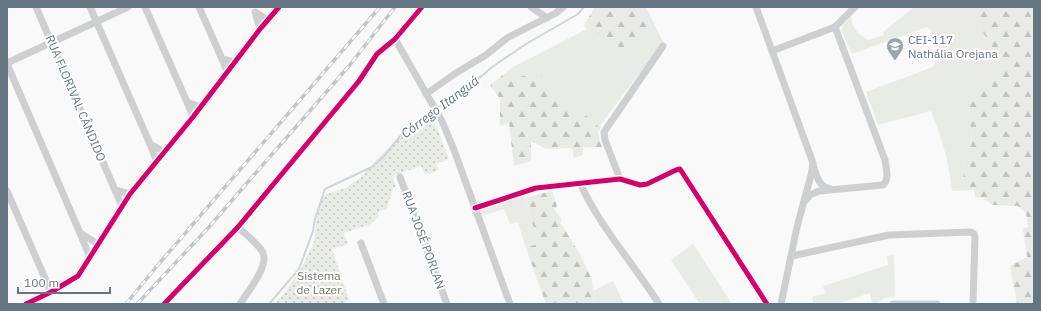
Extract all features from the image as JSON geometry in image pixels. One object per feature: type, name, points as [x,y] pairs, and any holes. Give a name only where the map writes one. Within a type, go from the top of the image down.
[{"type":"street","name":"RUA FLORIVAL CÂNDIDO","points":[[36,7],[122,206]]},
{"type":"street","points":[[90,7],[157,162]]},
{"type":"street","points":[[90,258],[7,64],[128,7]]},
{"type":"street","points":[[145,7],[193,117]]},
{"type":"street","points":[[199,7],[227,72]]},
{"type":"street","points":[[26,304],[51,292],[78,276],[130,194],[201,107],[260,29],[279,7]]},
{"type":"street","points":[[164,304],[238,227],[359,82],[377,54],[395,39],[422,7]]},
{"type":"street","points":[[531,7],[547,18]]},
{"type":"street","points":[[426,94],[456,73],[486,55],[507,38],[547,18],[563,7]]},
{"type":"street","points":[[756,7],[820,184],[832,190]]},
{"type":"street","points":[[772,52],[835,27],[855,7]]},
{"type":"street","points":[[254,9],[268,20]]},
{"type":"street","points":[[254,9],[260,29]]},
{"type":"street","points":[[803,206],[810,195],[814,193],[883,186],[888,176],[884,160],[835,27]]},
{"type":"street","points":[[395,39],[438,115],[454,150],[509,304]]},
{"type":"street","points":[[620,179],[605,140],[604,132],[664,46]]},
{"type":"street","points":[[222,59],[235,62]]},
{"type":"street","points":[[187,102],[201,107]]},
{"type":"street","points":[[150,144],[165,152]]},
{"type":"street","points":[[781,304],[797,227],[811,175],[812,163]]},
{"type":"street","points":[[475,208],[536,188],[620,179],[640,184],[647,184],[676,170],[680,170],[683,172],[767,304]]},
{"type":"street","name":"RUA JOSÉ PORLAN","points":[[400,177],[447,304]]},
{"type":"street","points":[[580,184],[591,206],[659,304]]},
{"type":"street","points":[[115,190],[130,194]]},
{"type":"street","points":[[7,191],[51,292]]},
{"type":"street","points":[[238,227],[262,251],[265,258],[263,266],[240,304]]},
{"type":"street","points":[[792,256],[889,235],[971,232],[975,236],[973,304]]},
{"type":"street","points":[[80,233],[98,244]]},
{"type":"street","points":[[361,243],[384,304]]},
{"type":"street","points":[[893,304],[937,304]]},
{"type":"green space","points":[[595,7],[646,7],[650,15],[647,30],[640,41],[630,47],[611,47],[602,40],[593,37],[593,32],[587,29],[584,25]]},
{"type":"green space","points":[[914,7],[968,7],[1004,67],[965,106],[971,126],[972,144],[966,153],[963,168],[964,183],[974,190],[952,191],[944,150],[931,111],[878,125],[866,92],[933,67],[938,55],[931,31],[927,27],[852,54],[841,30],[843,25],[851,17],[854,28],[868,40],[884,35],[883,32]]},
{"type":"green space","points":[[968,7],[1034,7],[1034,304],[1017,304],[1010,266],[1027,257],[1023,229],[1028,227],[1026,213],[1018,206],[992,205],[984,198],[975,197],[974,190],[964,183],[963,168],[966,153],[972,144],[971,126],[964,106],[1004,67]]},
{"type":"green space","points":[[650,15],[663,42],[601,124],[599,131],[596,120],[586,116],[570,106],[556,94],[537,71],[517,78],[513,67],[587,29],[593,32],[597,39],[602,40],[611,47],[647,30]]},
{"type":"green space","points":[[513,67],[517,78],[537,71],[556,94],[570,106],[586,116],[596,120],[602,147],[583,147],[583,155],[574,158],[572,148],[546,149],[531,141],[531,161],[514,166],[509,122],[500,126],[500,99],[490,85]]},
{"type":"green space","name":"Sistema de Lazer","points":[[430,116],[437,128],[449,159],[436,164],[439,170],[425,175],[421,166],[392,176],[396,186],[393,188],[387,209],[378,212],[379,216],[371,224],[344,233],[348,244],[332,249],[349,300],[343,304],[274,304],[287,290],[303,265],[314,242],[319,205],[326,194],[346,188],[361,177],[380,156],[412,128]]},
{"type":"green space","points":[[552,191],[557,206],[554,209],[562,220],[560,222],[581,256],[592,280],[594,304],[546,304],[526,248],[539,243],[524,198]]},
{"type":"green space","points":[[523,196],[539,243],[526,248],[518,222],[510,224],[504,209],[481,216],[479,210]]},
{"type":"green space","points":[[693,244],[732,304],[700,304],[671,260]]},
{"type":"green space","points":[[894,255],[895,297],[885,298],[876,304],[872,304],[870,293],[837,304],[814,304],[812,297],[826,293],[823,286],[888,265],[887,256]]},
{"type":"green space","points":[[613,281],[624,304],[594,304],[593,291]]},
{"type":"waterway","name":"Córrego Itanguá","points":[[269,304],[299,269],[313,231],[315,219],[325,189],[372,167],[383,157],[407,128],[442,105],[458,97],[492,67],[526,44],[578,14],[584,7]]},
{"type":"railway","points":[[126,304],[380,7]]},
{"type":"railway","points":[[137,304],[209,227],[349,66],[395,7]]},
{"type":"cycle path","points":[[26,304],[51,292],[78,276],[130,194],[193,117],[260,29],[279,7]]},
{"type":"cycle path","points":[[164,304],[238,227],[359,81],[377,54],[395,39],[422,7]]},
{"type":"cycle path","points":[[475,208],[536,188],[620,179],[640,185],[647,184],[680,169],[767,304]]},
{"type":"place","name":"CEI-117 Nathália Orejana","points":[[895,61]]}]
